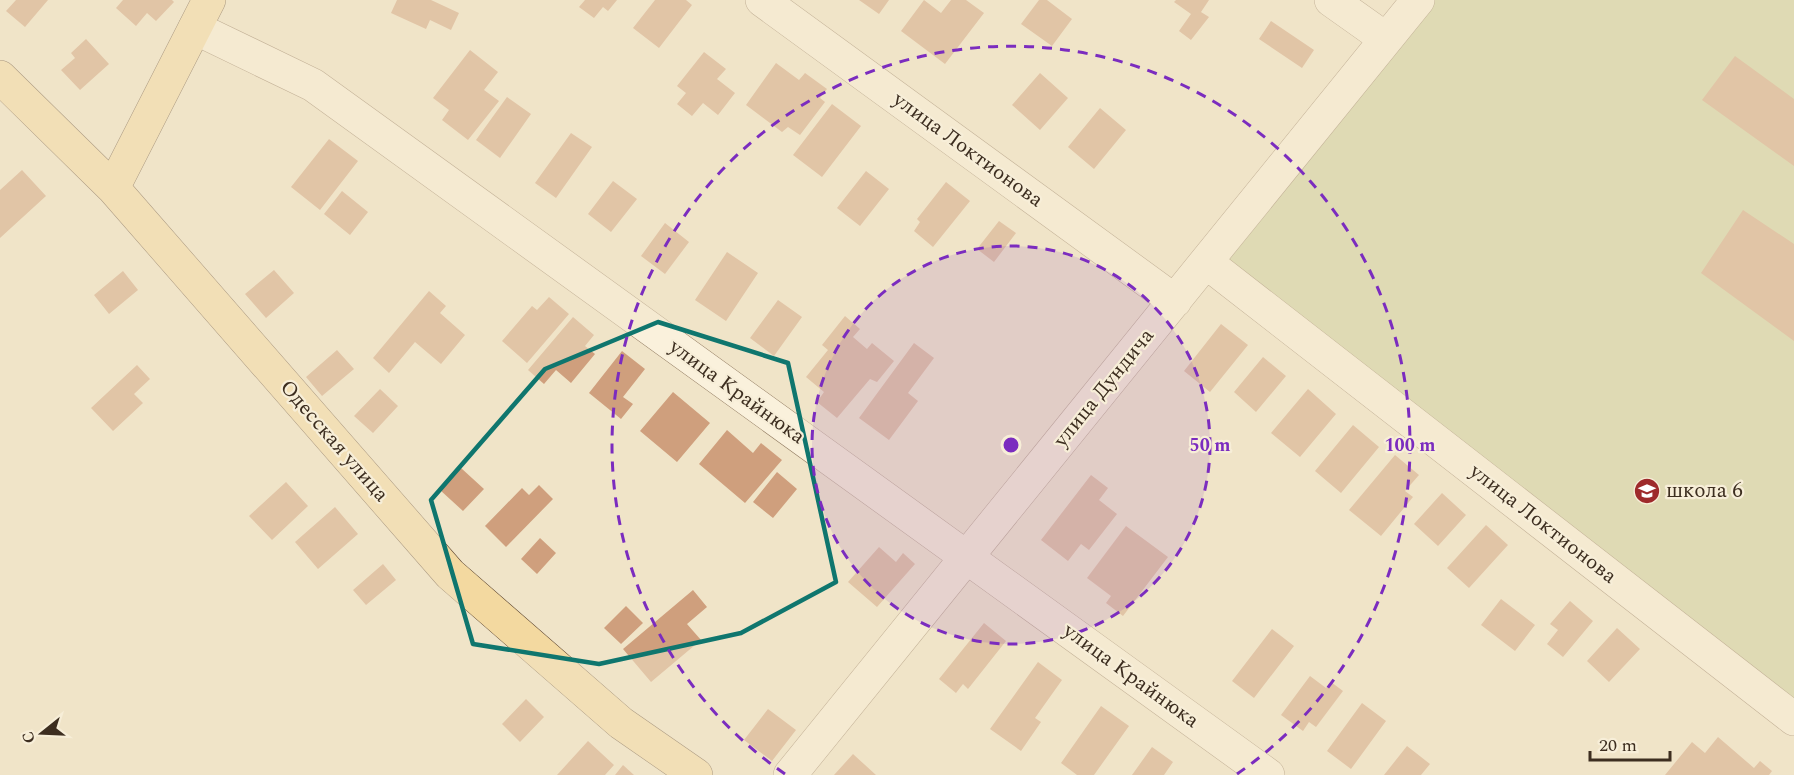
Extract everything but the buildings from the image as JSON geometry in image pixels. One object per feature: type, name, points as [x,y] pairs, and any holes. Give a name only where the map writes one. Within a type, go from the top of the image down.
[{"type":"main road","points":[[113,188],[202,14]]},
{"type":"main road","name":"Одесская улица","points":[[0,77],[113,188],[450,574],[621,723],[696,775]]},
{"type":"street","name":"улица Локтионова","points":[[762,0],[1175,301]]},
{"type":"street","points":[[1331,0],[1386,39]]},
{"type":"street","name":"улица Дундича","points":[[790,775],[1418,0]]},
{"type":"street","name":"улица Крайнюка","points":[[202,14],[313,85],[1268,775]]},
{"type":"street","name":"улица Локтионова","points":[[1206,262],[1794,719]]},
{"type":"highlighted area","points":[[658,322],[788,363],[836,582],[741,633],[599,664],[473,644],[431,500],[545,369]]},
{"type":"green space","name":"школа 6","points":[[1418,0],[1794,0],[1794,719],[1206,262]]},
{"type":"place","name":"школа 6","points":[[1647,491]]}]
